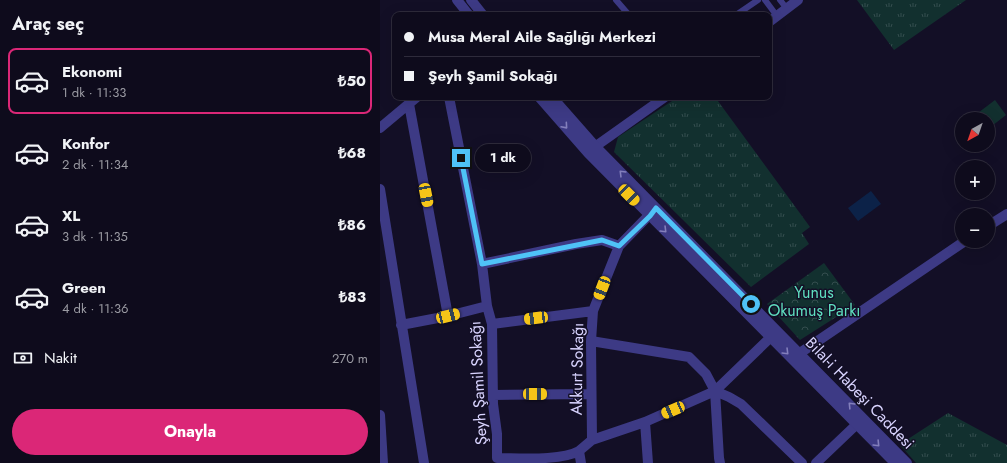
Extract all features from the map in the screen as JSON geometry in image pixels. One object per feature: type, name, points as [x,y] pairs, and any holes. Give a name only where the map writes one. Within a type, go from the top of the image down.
[{"type":"street","points":[[457,0],[467,12]]},
{"type":"street","points":[[471,0],[481,12]]},
{"type":"street","points":[[773,19],[798,0]]},
{"type":"street","points":[[380,128],[414,100]]},
{"type":"street","name":"Şeyh Şamil Sokağı","points":[[450,100],[482,264],[487,306],[492,324],[496,460]]},
{"type":"street","name":"Bilal-i Habeşi Caddesi","points":[[542,100],[653,212],[895,463]]},
{"type":"street","name":"Bilal-i Habeşi Caddesi","points":[[554,100],[592,150]]},
{"type":"street","points":[[592,150],[661,100]]},
{"type":"street","points":[[409,104],[448,316]]},
{"type":"street","points":[[380,189],[424,463]]},
{"type":"street","name":"Bilal-i Habeşi Caddesi","points":[[653,212],[800,353],[907,463]]},
{"type":"street","name":"Akkurt Sokağı","points":[[592,440],[591,341],[593,311],[619,246],[653,212]]},
{"type":"street","points":[[995,222],[1007,214]]},
{"type":"street","points":[[482,264],[602,240],[619,246]]},
{"type":"street","points":[[800,353],[955,248]]},
{"type":"street","name":"Şeyh Şamil Sokağı","points":[[402,325],[448,316],[487,306]]},
{"type":"street","points":[[492,324],[593,311]]},
{"type":"street","points":[[496,460],[562,457],[573,454],[592,440],[645,422],[715,391],[772,337]]},
{"type":"street","points":[[591,341],[689,357],[706,374],[715,391],[720,463]]},
{"type":"street","points":[[715,391],[741,404],[802,463]]},
{"type":"street","points":[[493,395],[591,394]]},
{"type":"street","points":[[380,420],[383,463]]},
{"type":"street","points":[[645,422],[648,463]]},
{"type":"street","points":[[816,463],[857,424]]},
{"type":"street","points":[[579,451],[581,463]]},
{"type":"lane","points":[[616,0],[626,12]]},
{"type":"lane","points":[[740,12],[758,0]]},
{"type":"lane","points":[[765,0],[770,12]]},
{"type":"lane","points":[[780,0],[786,9]]},
{"type":"green space","points":[[857,0],[966,0],[894,50]]},
{"type":"green space","points":[[674,100],[717,100],[810,227],[802,233],[809,244],[751,287],[614,152],[618,137]]},
{"type":"green space","points":[[995,100],[1006,115],[995,124],[995,112],[979,112]]},
{"type":"green space","name":"Yunus Okumuş Parkı","points":[[824,263],[855,305],[800,340],[767,304]]},
{"type":"green space","points":[[825,279],[845,305],[832,315],[812,289]]},
{"type":"green space","points":[[948,413],[1007,445],[1007,463],[916,463],[901,446],[908,439]]},
{"type":"water","points":[[871,191],[881,204],[858,221],[848,208]]},
{"type":"route","points":[[461,158],[482,264],[602,240],[619,246],[630,233],[650,216],[656,208],[751,304]]}]
